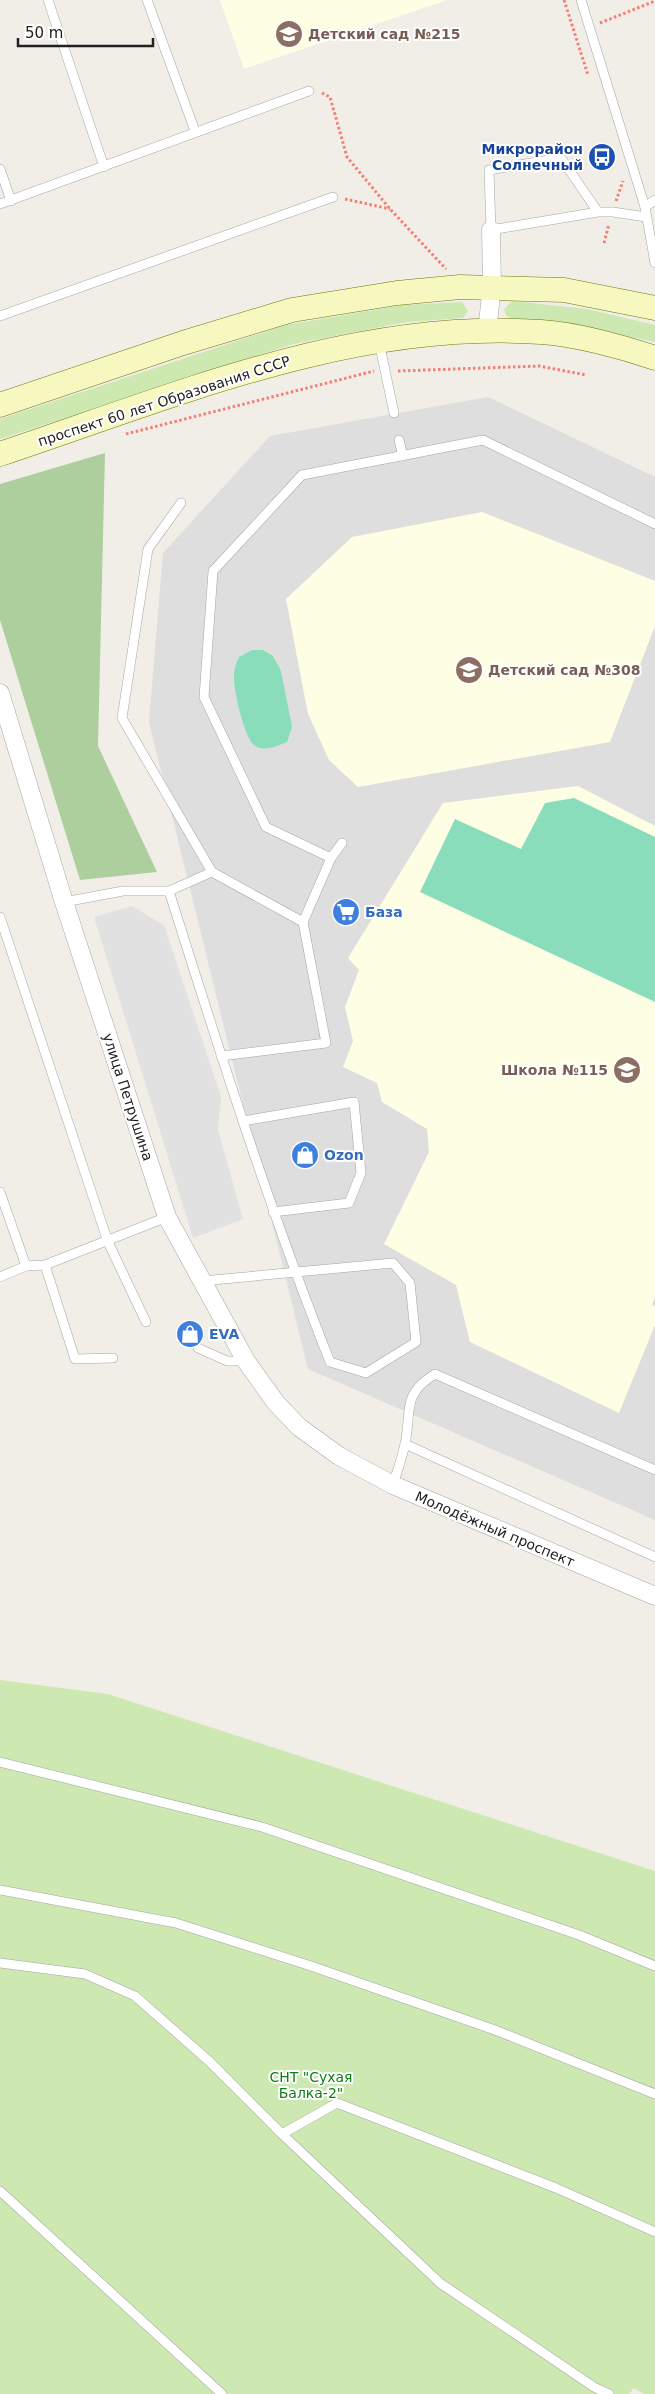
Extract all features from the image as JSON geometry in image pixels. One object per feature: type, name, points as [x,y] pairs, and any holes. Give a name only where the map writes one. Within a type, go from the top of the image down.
[{"type":"main road","points":[[0,405],[183,343],[292,310],[397,293],[460,287],[564,290],[655,308]]},
{"type":"main road","name":"проспект 60 лет Образования СССР","points":[[0,454],[278,362],[394,338],[486,331],[543,332],[624,348],[655,358]]},
{"type":"street","points":[[486,331],[492,288],[491,230]]},
{"type":"street","name":"улица Петрушина","points":[[0,693],[64,902],[167,1217],[200,1281],[246,1361],[276,1402],[299,1427],[339,1456]]},
{"type":"street","name":"Молодёжный проспект","points":[[339,1456],[393,1485],[655,1596]]},
{"type":"lane","points":[[48,0],[104,167]]},
{"type":"lane","points":[[147,0],[195,132]]},
{"type":"lane","points":[[581,0],[646,212],[655,263]]},
{"type":"lane","points":[[0,204],[308,91]]},
{"type":"lane","points":[[598,212],[561,158],[489,170],[491,230],[598,212],[646,212]]},
{"type":"lane","points":[[0,169],[11,201]]},
{"type":"lane","points":[[0,316],[333,196]]},
{"type":"lane","points":[[646,212],[655,200]]},
{"type":"lane","points":[[378,342],[394,413]]},
{"type":"lane","points":[[399,440],[403,456]]},
{"type":"lane","points":[[331,858],[266,827],[204,698],[213,571],[302,475],[483,440],[655,524]]},
{"type":"lane","points":[[181,503],[148,549],[122,718],[212,872],[303,922]]},
{"type":"lane","points":[[221,1056],[326,1043],[303,922],[331,858],[342,843]]},
{"type":"lane","points":[[64,902],[123,891],[169,891],[212,872]]},
{"type":"lane","points":[[169,891],[273,1212],[294,1272],[330,1362],[366,1373],[416,1342],[410,1283],[393,1263],[294,1272],[200,1281]]},
{"type":"lane","points":[[0,917],[108,1242],[146,1322]]},
{"type":"lane","points":[[243,1121],[354,1102],[361,1173],[349,1203],[273,1212]]},
{"type":"lane","points":[[0,1192],[26,1266]]},
{"type":"lane","points":[[0,1277],[26,1266],[45,1265],[108,1242],[167,1217]]},
{"type":"lane","points":[[45,1265],[75,1359],[113,1358]]},
{"type":"lane","points":[[198,1348],[227,1361],[246,1361]]},
{"type":"lane","points":[[393,1485],[405,1444],[408,1407],[419,1384],[435,1374],[655,1470]]},
{"type":"lane","points":[[405,1444],[655,1558]]},
{"type":"lane","points":[[0,1762],[262,1827],[579,1935],[655,1966]]},
{"type":"lane","points":[[0,1890],[176,1923],[311,1966],[495,2030],[655,2094]]},
{"type":"lane","points":[[0,1963],[85,1974],[135,1996],[210,2062],[282,2134],[440,2283],[594,2387],[609,2394]]},
{"type":"lane","points":[[282,2134],[337,2103],[556,2188],[655,2232]]},
{"type":"lane","points":[[0,2191],[222,2394]]},
{"type":"path","points":[[564,0],[590,82]]},
{"type":"path","points":[[590,27],[655,1]]},
{"type":"path","points":[[308,91],[320,92],[330,97],[347,157],[390,209],[434,254],[460,287]]},
{"type":"path","points":[[604,243],[623,181],[620,172]]},
{"type":"path","points":[[333,196],[390,209]]},
{"type":"path","points":[[125,435],[368,372],[539,366],[586,375]]},
{"type":"shaded area","name":"Детский сад №215","points":[[220,0],[447,0],[244,69]]},
{"type":"shaded area","points":[[488,397],[655,477],[655,1520],[308,1369],[149,722],[163,553],[270,436]]},
{"type":"shaded area","name":"Детский сад №308","points":[[482,512],[655,581],[655,626],[610,742],[358,787],[329,760],[308,714],[286,599],[352,537]]},
{"type":"shaded area","points":[[578,786],[655,826],[655,1297],[652,1305],[655,1306],[655,1325],[619,1413],[470,1342],[456,1285],[384,1244],[429,1152],[427,1129],[382,1102],[377,1083],[343,1067],[353,1041],[345,1007],[359,970],[348,958],[443,803]]},
{"type":"shaded area","points":[[132,906],[164,925],[221,1097],[218,1130],[243,1219],[193,1238],[94,917]]},
{"type":"green space","points":[[512,301],[587,309],[655,325],[655,342],[585,327],[512,319],[506,315],[504,309]]},
{"type":"green space","points":[[462,302],[468,311],[463,318],[407,322],[293,344],[0,439],[0,419],[286,325],[403,305]]},
{"type":"green space","points":[[105,453],[98,746],[157,872],[80,880],[0,620],[0,484]]},
{"type":"green space","points":[[252,650],[263,650],[273,656],[281,671],[292,727],[287,742],[270,748],[261,748],[253,744],[246,731],[235,691],[234,673],[239,657]]},
{"type":"green space","points":[[574,798],[655,837],[655,1002],[420,892],[455,819],[521,849],[545,803]]},
{"type":"green space","name":"СНТ \"Сухая Балка-2\"","points":[[0,1680],[108,1694],[655,1871],[655,2394],[644,2394],[634,2388],[629,2394],[0,2394]]},
{"type":"place","name":"Детский сад №215","points":[[289,34]]},
{"type":"place","name":"Микрорайон Солнечный","points":[[602,157]]},
{"type":"place","name":"Детский сад №308","points":[[469,670]]},
{"type":"place","name":"База","points":[[346,912]]},
{"type":"place","name":"Школа №115","points":[[627,1070]]},
{"type":"place","name":"Ozon","points":[[305,1155]]},
{"type":"place","name":"EVA","points":[[190,1334]]}]
